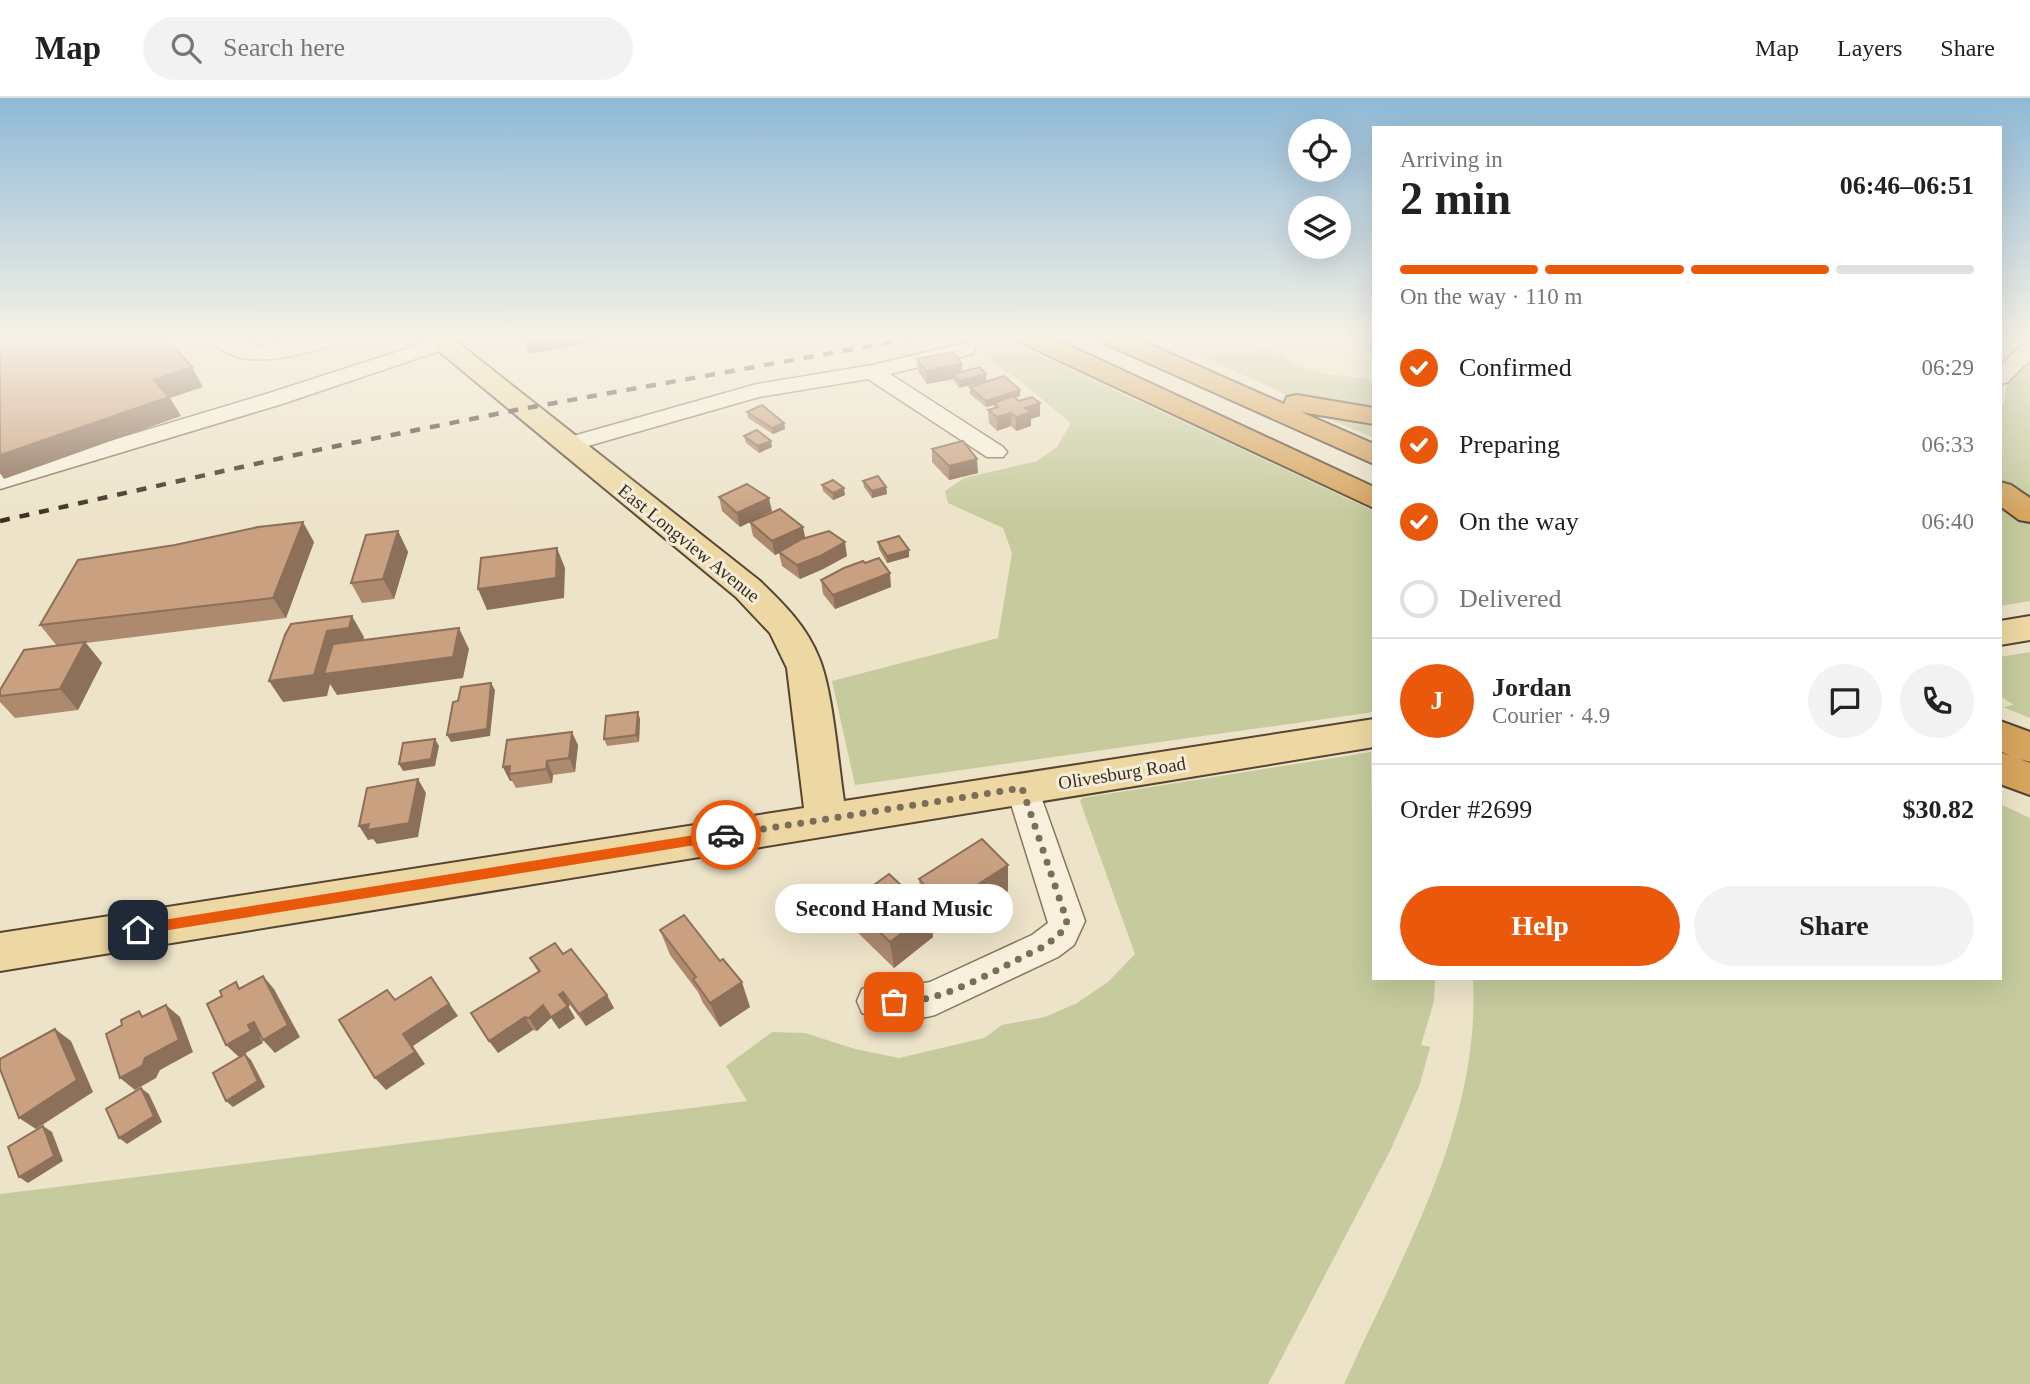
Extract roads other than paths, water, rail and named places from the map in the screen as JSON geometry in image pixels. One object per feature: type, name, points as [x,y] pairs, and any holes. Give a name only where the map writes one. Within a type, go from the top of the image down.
[{"type":"highway","points":[[1201,398],[1372,498]]},
{"type":"highway","points":[[1214,398],[1372,478]]},
{"type":"highway","points":[[1238,398],[1372,454]]},
{"type":"highway","points":[[1280,398],[1314,407],[1372,416]]},
{"type":"highway","points":[[2002,470],[2030,490]]},
{"type":"highway","points":[[2002,492],[2030,513]]},
{"type":"highway","points":[[2002,768],[2030,780]]},
{"type":"highway","points":[[2002,782],[2030,794]]},
{"type":"main road","name":"East Longview Avenue","points":[[509,398],[748,589],[786,628],[799,647],[805,668],[826,819]]},
{"type":"main road","points":[[2002,633],[2030,628]]},
{"type":"main road","name":"Olivesburg Road","points":[[0,952],[1372,733]]},
{"type":"street","points":[[0,482],[275,398]]},
{"type":"street","points":[[567,445],[732,398]]},
{"type":"street","points":[[912,398],[995,452]]},
{"type":"street","points":[[876,1001],[913,1003],[935,998],[1045,946],[1060,934],[1067,921],[1022,788]]},
{"type":"railway","points":[[0,521],[322,449],[582,398]]},
{"type":"place","name":"Second Hand Music","points":[[894,1002]]}]
